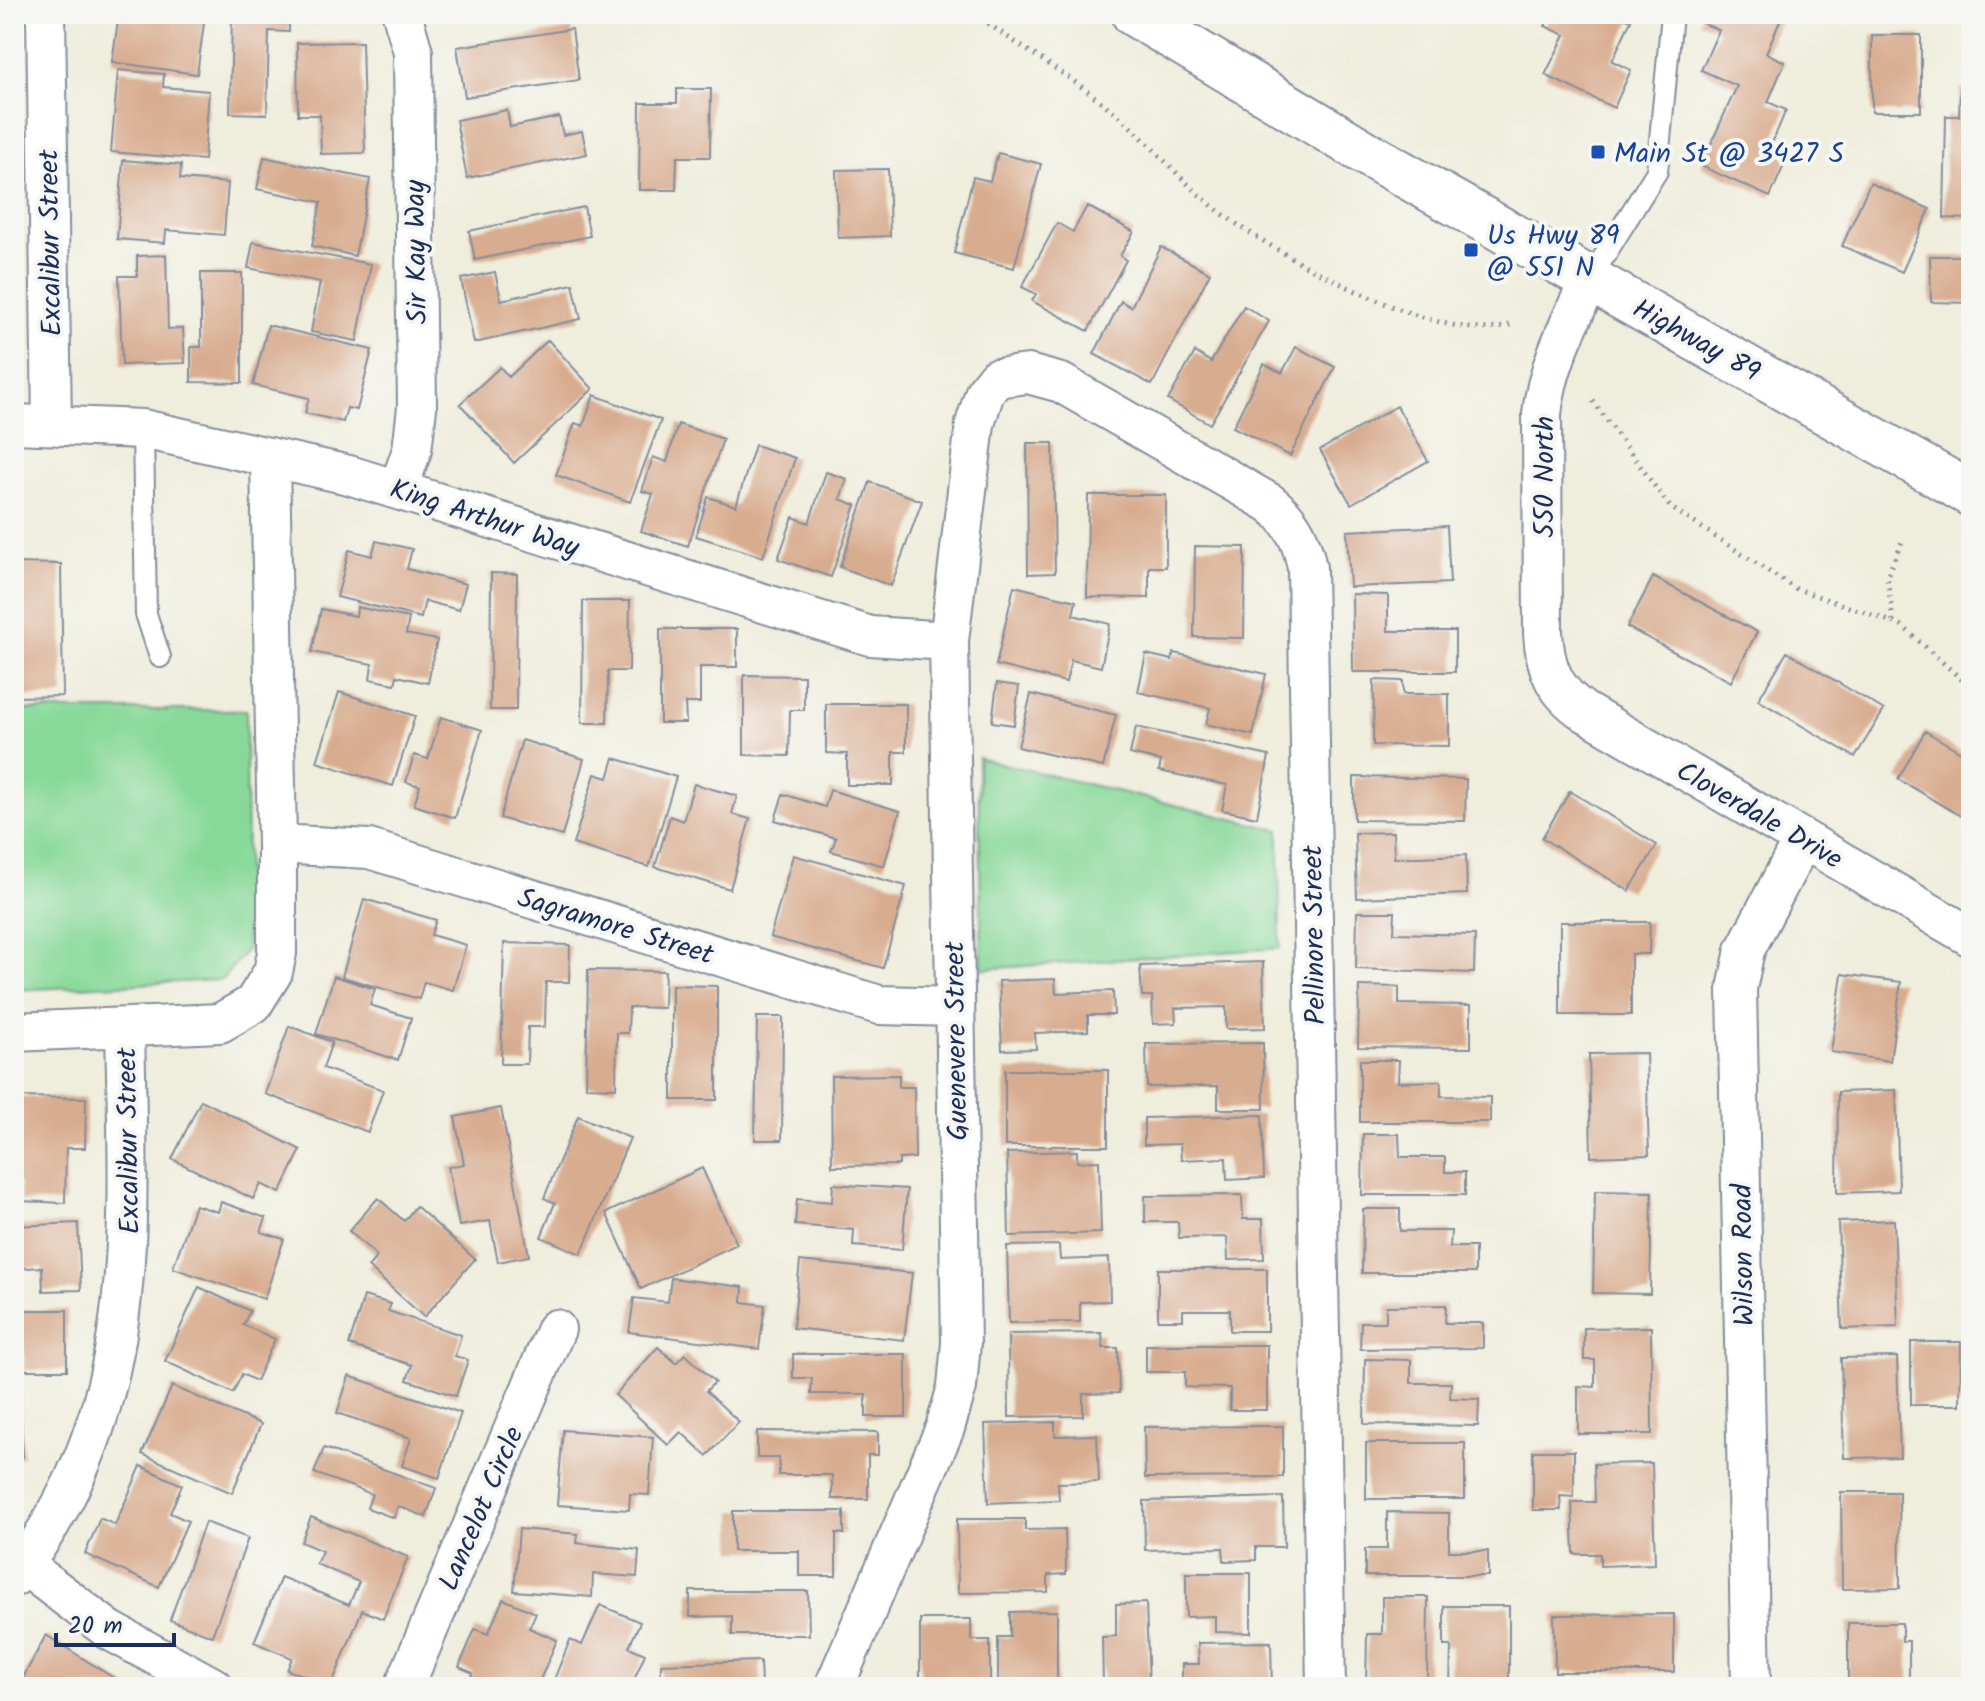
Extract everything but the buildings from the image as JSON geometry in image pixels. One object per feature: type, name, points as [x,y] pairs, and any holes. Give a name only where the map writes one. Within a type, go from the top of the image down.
[{"type":"main road","name":"Highway 89","points":[[1134,14],[1371,156],[1971,494]]},
{"type":"street","name":"Excalibur Street","points":[[46,14],[52,424]]},
{"type":"street","name":"Sir Kay Way","points":[[398,490],[412,450],[417,408],[413,52],[402,14]]},
{"type":"street","name":"550 North","points":[[1554,683],[1548,668],[1543,633],[1544,390],[1556,354],[1590,279]]},
{"type":"street","name":"Pellinore Street","points":[[996,378],[1028,374],[1061,383],[1270,503],[1291,523],[1304,549],[1307,568],[1326,1687]]},
{"type":"street","name":"Guenevere Street","points":[[834,1687],[945,1428],[957,1387],[961,1343],[949,641],[975,424],[985,392],[996,378]]},
{"type":"street","name":"King Arthur Way","points":[[14,424],[143,429],[270,457],[398,490],[870,636],[949,641]]},
{"type":"street","name":"Excalibur Street","points":[[19,1571],[67,1495],[103,1400],[116,1349],[128,1243],[125,1030],[220,1023],[253,1004],[273,972],[277,953],[277,844],[270,457]]},
{"type":"street","name":"Cloverdale Drive","points":[[1554,683],[1585,712],[1971,937]]},
{"type":"street","name":"Wilson Road","points":[[1751,1687],[1737,989],[1745,950],[1803,839]]},
{"type":"street","name":"Sagramore Street","points":[[277,844],[369,849],[879,1005],[954,1007]]},
{"type":"street","points":[[14,1032],[125,1030]]},
{"type":"street","name":"Lancelot Circle","points":[[404,1687],[556,1329]]},
{"type":"street","points":[[19,1571],[109,1630],[213,1687]]},
{"type":"lane","points":[[1590,279],[1657,171],[1672,14]]},
{"type":"lane","points":[[143,429],[146,614],[160,657]]},
{"type":"path","points":[[975,14],[1113,111],[1203,198],[1248,233],[1339,283],[1397,307],[1481,329],[1498,330],[1512,324]]},
{"type":"path","points":[[1593,401],[1670,507],[1794,588],[1894,622],[1971,688]]},
{"type":"path","points":[[1894,622],[1887,576],[1904,537]]},
{"type":"green space","points":[[14,710],[246,710],[247,949],[222,980],[14,990]]},
{"type":"green space","points":[[978,758],[1279,830],[1280,948],[982,969]]},
{"type":"place","name":"Main St @ 3427 S","points":[[1598,152]]},
{"type":"place","name":"Us Hwy 89 @ 551 N","points":[[1471,250]]}]
